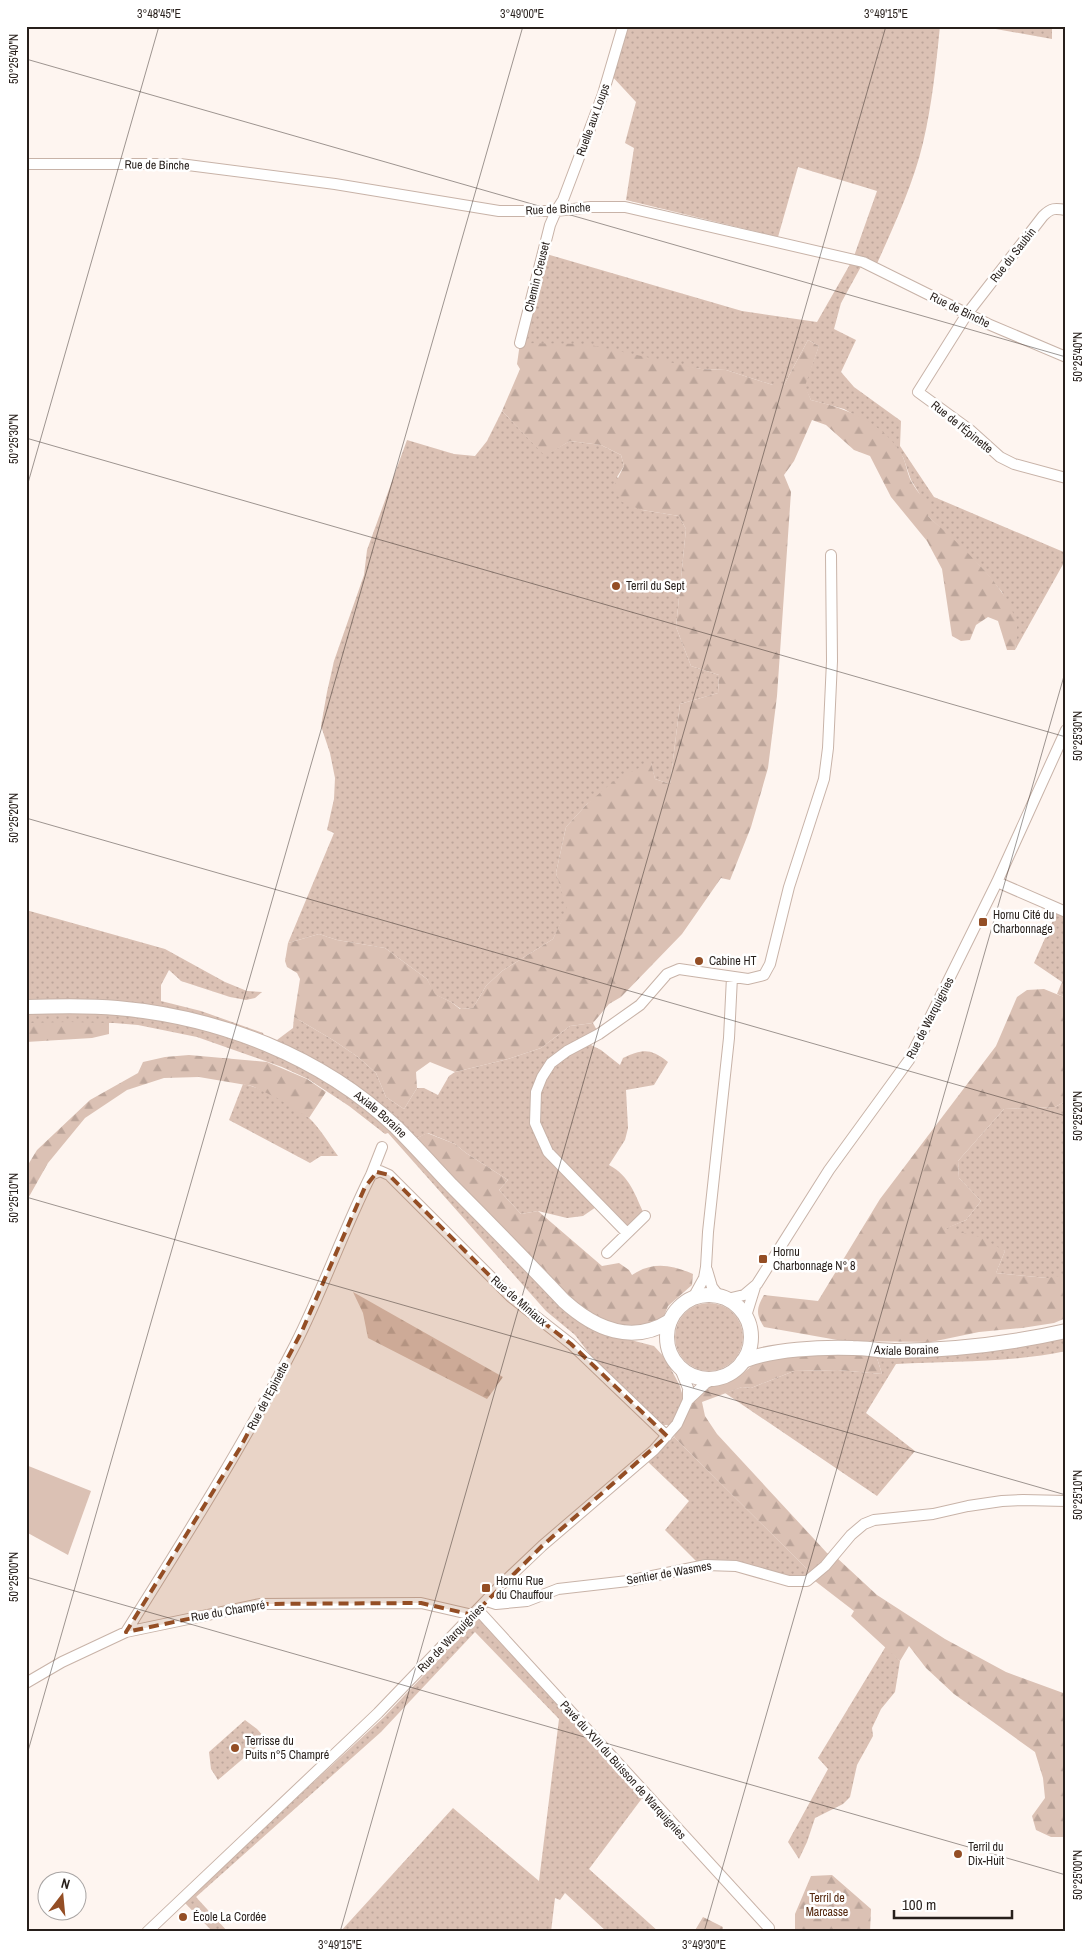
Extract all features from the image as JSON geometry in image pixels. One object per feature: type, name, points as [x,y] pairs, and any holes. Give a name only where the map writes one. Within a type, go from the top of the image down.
[{"type":"main road","name":"Axiale Boraine","points":[[26,1007],[92,1006],[170,1015],[229,1030],[295,1058],[320,1071],[347,1089],[396,1127],[564,1301],[578,1313],[601,1327],[649,1337],[669,1349]]},
{"type":"main road","points":[[706,1295],[723,1297],[738,1306],[746,1316],[751,1335],[748,1353],[732,1372],[718,1378],[703,1378],[690,1374],[679,1366],[669,1349],[667,1334],[670,1321],[680,1307],[693,1298],[706,1295]]},
{"type":"main road","points":[[638,1334],[649,1332],[670,1321]]},
{"type":"main road","name":"Axiale Boraine","points":[[743,1361],[755,1356],[836,1348],[893,1351],[967,1348],[996,1345],[1066,1331]]},
{"type":"main road","points":[[751,1335],[759,1343],[780,1353]]},
{"type":"street","name":"Ruelle aux Loups","points":[[556,211],[564,200],[603,94],[623,26]]},
{"type":"street","name":"Rue de Binche","points":[[26,164],[180,164],[334,184],[492,210],[556,211],[591,207],[625,207],[852,259],[875,268],[967,314],[1066,358]]},
{"type":"street","name":"Rue du Saubin","points":[[967,314],[1049,210],[1055,208],[1066,210]]},
{"type":"street","name":"Chemin Creuset","points":[[520,343],[550,225],[556,211]]},
{"type":"street","name":"Rue de l'Épinette","points":[[967,314],[918,392],[970,430],[1000,457],[1014,464],[1066,478]]},
{"type":"street","points":[[627,1233],[544,1147],[535,1122],[536,1092],[542,1077],[551,1063],[567,1051],[600,1034],[640,1005],[667,974],[680,969],[732,977],[758,978],[764,975],[770,964],[788,887],[824,779],[828,748],[832,661],[832,555]]},
{"type":"street","name":"Rue de Warquignies","points":[[757,1284],[829,1170],[909,1060],[997,882],[1066,730]]},
{"type":"street","points":[[997,882],[1063,912]]},
{"type":"street","points":[[693,1298],[704,1278],[706,1267],[708,1232],[729,1038],[732,977]]},
{"type":"street","name":"Rue de l'Epinette","points":[[126,1632],[171,1563],[240,1448],[295,1345],[371,1175],[382,1146]]},
{"type":"street","name":"Rue de Miniaux","points":[[371,1175],[380,1172],[389,1175],[511,1297],[586,1358],[666,1436]]},
{"type":"street","points":[[607,1252],[645,1216]]},
{"type":"street","points":[[706,1267],[708,1278],[723,1297],[744,1295],[757,1284]]},
{"type":"street","points":[[746,1316],[757,1284]]},
{"type":"street","points":[[679,1366],[688,1388],[688,1400]]},
{"type":"street","name":"Rue de Warquignies","points":[[147,1932],[378,1713],[502,1584],[542,1546],[654,1450],[677,1424],[688,1400],[706,1383],[718,1378]]},
{"type":"street","name":"Sentier de Wasmes","points":[[487,1601],[496,1604],[527,1601],[558,1589],[628,1581],[706,1564],[736,1566],[789,1581],[807,1581],[825,1566],[864,1524],[874,1520],[933,1514],[1002,1501],[1066,1501]]},
{"type":"street","name":"Rue du Champré","points":[[26,1683],[62,1662],[126,1632],[260,1604],[421,1603],[475,1613]]},
{"type":"street","name":"Pavé du XVII du Buisson de Warquignies","points":[[475,1613],[769,1928]]},
{"type":"highlighted area","points":[[377,1172],[389,1175],[511,1297],[571,1344],[667,1436],[542,1546],[473,1615],[421,1603],[260,1604],[126,1632],[240,1448],[302,1331],[365,1187]]},
{"type":"green space","points":[[623,26],[940,26],[929,114],[914,175],[875,268],[863,263],[841,303],[834,329],[856,340],[841,372],[854,387],[901,421],[900,446],[934,497],[1066,553],[1066,559],[1015,650],[1017,628],[1002,592],[982,568],[928,516],[919,493],[911,480],[903,457],[892,443],[875,427],[844,409],[811,400],[804,386],[819,346],[808,340],[784,385],[773,385],[726,370],[701,369],[520,343],[543,253],[742,311],[817,322],[853,259],[877,191],[798,167],[778,237],[626,200],[634,148],[625,143],[636,102],[610,74]]},
{"type":"green space","points":[[979,26],[1052,26],[1052,39]]},
{"type":"green space","points":[[808,340],[819,346],[805,386],[811,400],[838,408],[863,419],[875,426],[895,445],[903,457],[912,483],[931,507],[928,516],[967,552],[994,581],[1005,597],[1013,612],[1017,627],[1015,650],[1007,650],[998,621],[988,617],[976,625],[970,640],[961,641],[952,636],[942,569],[927,541],[891,497],[870,456],[854,450],[826,425],[812,420],[794,461],[784,475],[791,492],[777,696],[768,768],[751,827],[730,880],[721,878],[682,934],[621,997],[609,1004],[593,1023],[570,1026],[541,1048],[508,1059],[455,1072],[430,1062],[416,1072],[417,1088],[404,1109],[386,1097],[376,1073],[358,1057],[294,1017],[300,979],[297,973],[287,967],[285,961],[288,943],[319,934],[337,940],[385,948],[427,979],[435,994],[460,1009],[473,1008],[486,986],[502,971],[553,939],[567,909],[556,873],[566,827],[587,804],[615,780],[651,762],[655,779],[670,784],[680,704],[718,693],[719,675],[691,666],[676,627],[686,529],[679,516],[642,510],[622,502],[613,488],[624,466],[621,455],[601,445],[570,441],[545,456],[502,411],[520,369],[517,364],[520,343],[586,344],[701,369],[726,370],[773,385],[784,385]]},
{"type":"green space","name":"Terril du Sept","points":[[502,411],[545,455],[570,441],[601,445],[621,455],[624,466],[617,477],[642,510],[679,516],[686,529],[676,627],[691,666],[719,675],[718,693],[680,704],[670,784],[655,779],[651,763],[587,804],[566,827],[556,873],[568,909],[553,939],[502,971],[486,986],[473,1008],[461,1009],[434,994],[427,979],[385,948],[337,940],[319,934],[288,943],[334,833],[327,830],[334,799],[335,778],[330,753],[321,726],[334,661],[364,575],[367,550],[407,440],[454,454],[475,456],[487,441]]},
{"type":"green space","points":[[1058,909],[1066,914],[1066,998],[1057,994],[1062,982],[1034,963]]},
{"type":"green space","points":[[26,910],[165,949],[225,982],[247,991],[262,992],[255,998],[246,1000],[230,997],[181,981],[169,970],[161,985],[161,1001],[201,1011],[263,1033],[268,1045],[293,1028],[294,1017],[358,1057],[376,1073],[386,1097],[404,1109],[417,1088],[424,1088],[438,1095],[449,1076],[455,1072],[508,1059],[541,1048],[570,1026],[593,1023],[599,1034],[585,1042],[601,1050],[620,1065],[623,1058],[646,1051],[656,1054],[668,1062],[654,1085],[626,1090],[628,1128],[625,1140],[609,1165],[627,1180],[645,1216],[627,1233],[599,1205],[583,1216],[567,1218],[538,1211],[521,1214],[499,1190],[508,1180],[455,1144],[428,1133],[417,1138],[399,1122],[499,1243],[565,1312],[592,1330],[654,1346],[665,1358],[680,1386],[684,1402],[671,1425],[660,1425],[595,1361],[575,1335],[546,1311],[388,1133],[385,1134],[349,1106],[308,1079],[282,1067],[197,1037],[138,1025],[114,1023],[26,1023]]},
{"type":"green space","points":[[1044,989],[1066,998],[1066,1101],[1055,1107],[1004,1109],[958,1161],[959,1178],[981,1201],[966,1220],[945,1229],[980,1237],[1005,1251],[996,1273],[1047,1278],[1066,1275],[1066,1318],[1054,1323],[979,1332],[931,1342],[843,1341],[764,1327],[759,1318],[758,1311],[764,1295],[818,1301],[880,1199],[996,1046],[1017,997],[1027,990]]},
{"type":"green space","points":[[26,1023],[109,1023],[109,1034],[92,1038],[26,1042]]},
{"type":"green space","points":[[189,1055],[267,1062],[307,1079],[326,1092],[309,1118],[277,1098],[252,1086],[199,1077],[164,1078],[127,1090],[85,1118],[48,1163],[26,1202],[26,1168],[37,1150],[90,1100],[138,1073],[143,1062],[165,1057]]},
{"type":"green space","points":[[243,1084],[286,1102],[309,1118],[317,1126],[338,1156],[321,1156],[310,1163],[229,1120]]},
{"type":"green space","points":[[1066,1101],[1066,1283],[1047,1278],[996,1273],[1005,1251],[944,1229],[966,1220],[981,1201],[959,1178],[958,1161],[1004,1109],[1055,1107]]},
{"type":"green space","points":[[427,1133],[455,1144],[508,1180],[499,1190],[521,1214],[538,1211],[602,1266],[619,1263],[629,1270],[632,1275],[655,1266],[678,1268],[693,1274],[692,1285],[668,1306],[662,1321],[649,1324],[625,1325],[614,1323],[582,1308],[571,1301],[417,1138]]},
{"type":"green space","points":[[353,1292],[503,1377],[487,1399],[368,1338],[363,1313]]},
{"type":"green space","points":[[709,1303],[722,1306],[733,1313],[740,1324],[743,1337],[740,1350],[733,1361],[722,1368],[709,1371],[696,1368],[685,1361],[678,1350],[675,1337],[678,1324],[685,1313],[696,1306]]},
{"type":"green space","points":[[1066,1338],[1066,1351],[1045,1355],[1002,1360],[896,1364],[866,1413],[915,1451],[877,1496],[725,1393],[742,1387],[751,1388],[794,1371],[838,1370],[882,1374],[876,1355]]},
{"type":"green space","points":[[810,1354],[876,1355],[882,1374],[838,1370],[794,1371],[751,1388],[742,1387],[702,1402],[705,1416],[717,1434],[827,1553],[836,1557],[877,1595],[945,1639],[1006,1672],[1066,1694],[1066,1837],[1051,1837],[1036,1830],[1032,1816],[1045,1798],[1043,1778],[1035,1752],[954,1694],[926,1668],[909,1646],[900,1661],[851,1616],[854,1611],[815,1581],[810,1572],[674,1437],[690,1405],[710,1386],[742,1374],[754,1364],[771,1358]]},
{"type":"green space","points":[[674,1437],[810,1572],[815,1581],[701,1566],[665,1530],[689,1501],[647,1461]]},
{"type":"green space","points":[[26,1465],[91,1491],[68,1555],[26,1532]]},
{"type":"green space","points":[[480,1616],[562,1709],[568,1701],[638,1778],[643,1797],[589,1869],[659,1932],[607,1932],[565,1893],[560,1900],[555,1898],[551,1932],[340,1932],[453,1808],[539,1881],[559,1719],[475,1632],[381,1732],[196,1897],[228,1932],[213,1932],[184,1902],[384,1717]]},
{"type":"green space","points":[[886,1646],[900,1661],[895,1692],[881,1709],[872,1728],[873,1736],[857,1765],[850,1797],[843,1804],[815,1818],[799,1859],[788,1842],[828,1769],[818,1758]]},
{"type":"green space","name":"Terrisse du Puits n°5 Champré","points":[[245,1720],[266,1739],[218,1780],[211,1769],[209,1752]]},
{"type":"green space","name":"Terril de Marcasse","points":[[832,1875],[871,1909],[870,1932],[795,1932],[795,1914],[811,1876]]},
{"type":"green space","points":[[703,1917],[723,1927],[722,1932],[694,1932]]},
{"type":"place","name":"Terril du Sept","points":[[616,586]]},
{"type":"place","name":"Hornu Cité du Charbonnage","points":[[983,922]]},
{"type":"place","name":"Cabine HT","points":[[699,961]]},
{"type":"place","name":"Hornu Charbonnage N° 8","points":[[763,1259]]},
{"type":"place","name":"Hornu Rue du Chauffour","points":[[486,1588]]},
{"type":"place","name":"Terrisse du Puits n°5 Champré","points":[[235,1748]]},
{"type":"place","name":"Terril du Dix-Huit","points":[[958,1854]]},
{"type":"place","name":"École La Cordée","points":[[183,1917]]}]
